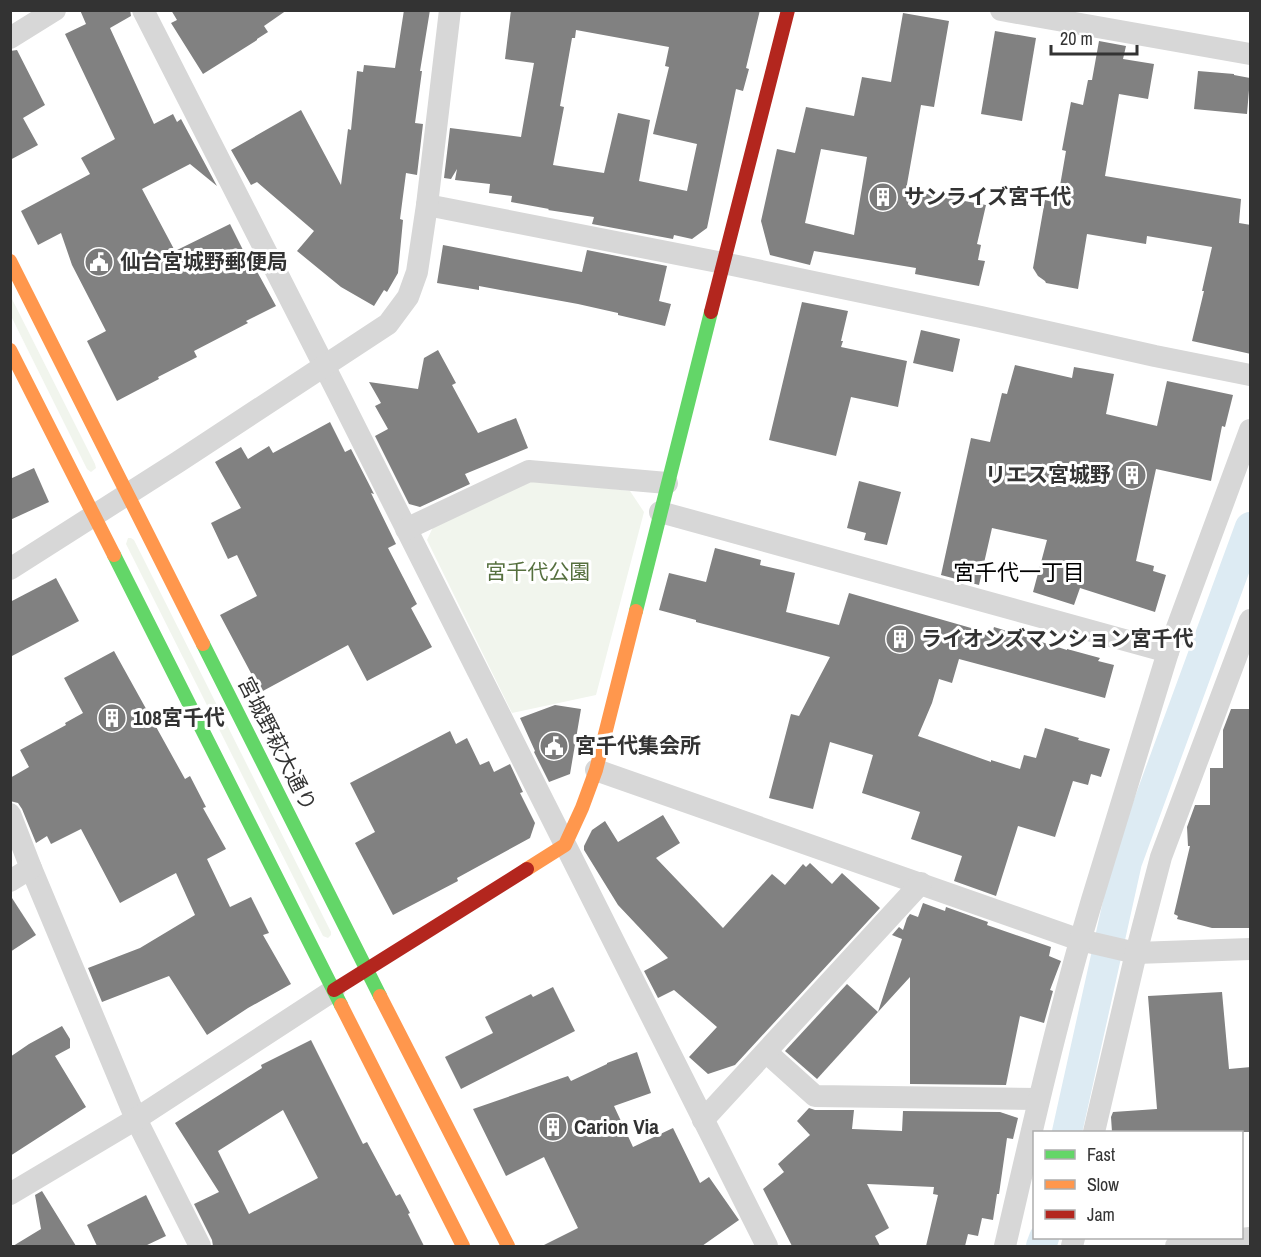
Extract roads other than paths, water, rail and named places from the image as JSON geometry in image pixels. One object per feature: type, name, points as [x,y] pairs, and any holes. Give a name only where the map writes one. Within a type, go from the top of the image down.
[{"type":"street","points":[[10,38],[55,10]]},
{"type":"street","points":[[143,10],[767,1246]]},
{"type":"street","points":[[10,569],[325,367],[388,324],[408,297],[417,272],[450,10]]},
{"type":"street","points":[[10,1194],[136,1119],[565,844],[596,770],[788,10]]},
{"type":"street","points":[[1001,10],[1251,54]]},
{"type":"street","points":[[427,205],[723,263],[981,317],[1155,357],[1251,375]]},
{"type":"street","name":"宮城野萩大通り","points":[[10,261],[508,1246]]},
{"type":"street","points":[[10,350],[463,1246]]},
{"type":"street","points":[[1094,1131],[1108,946],[1168,652],[1251,430]]},
{"type":"street","points":[[406,529],[529,471],[668,483]]},
{"type":"street","points":[[660,513],[1168,652]]},
{"type":"street","points":[[1005,1246],[1039,1099],[1108,946],[1161,857],[1243,660],[1251,620]]},
{"type":"street","points":[[596,770],[1108,946],[1251,949]]},
{"type":"street","points":[[10,814],[136,1119],[200,1246]]},
{"type":"street","points":[[10,881],[31,868]]},
{"type":"street","points":[[703,1120],[921,883]]},
{"type":"street","points":[[766,1052],[815,1096],[1039,1099]]},
{"type":"street","points":[[1191,1246],[1251,1238]]},
{"type":"waterway","points":[[1067,1131],[1127,862],[1250,527]]},
{"type":"waterway","points":[[1041,1246],[1044,1239]]},
{"type":"place","name":"サンライズ宮千代","points":[[883,197]]},
{"type":"place","name":"仙台宮城野郵便局","points":[[99,262]]},
{"type":"place","name":"リエス宮城野","points":[[1132,475]]},
{"type":"place","name":"ライオンズマンション宮千代","points":[[900,639]]},
{"type":"place","name":"108宮千代","points":[[112,718]]},
{"type":"place","name":"宮千代集会所","points":[[554,746]]},
{"type":"place","name":"Carion Via","points":[[553,1127]]},
{"type":"district","name":"宮千代一丁目","points":[[1019,572]]},
{"type":"park label","name":"宮千代公園","points":[[538,572]]}]
